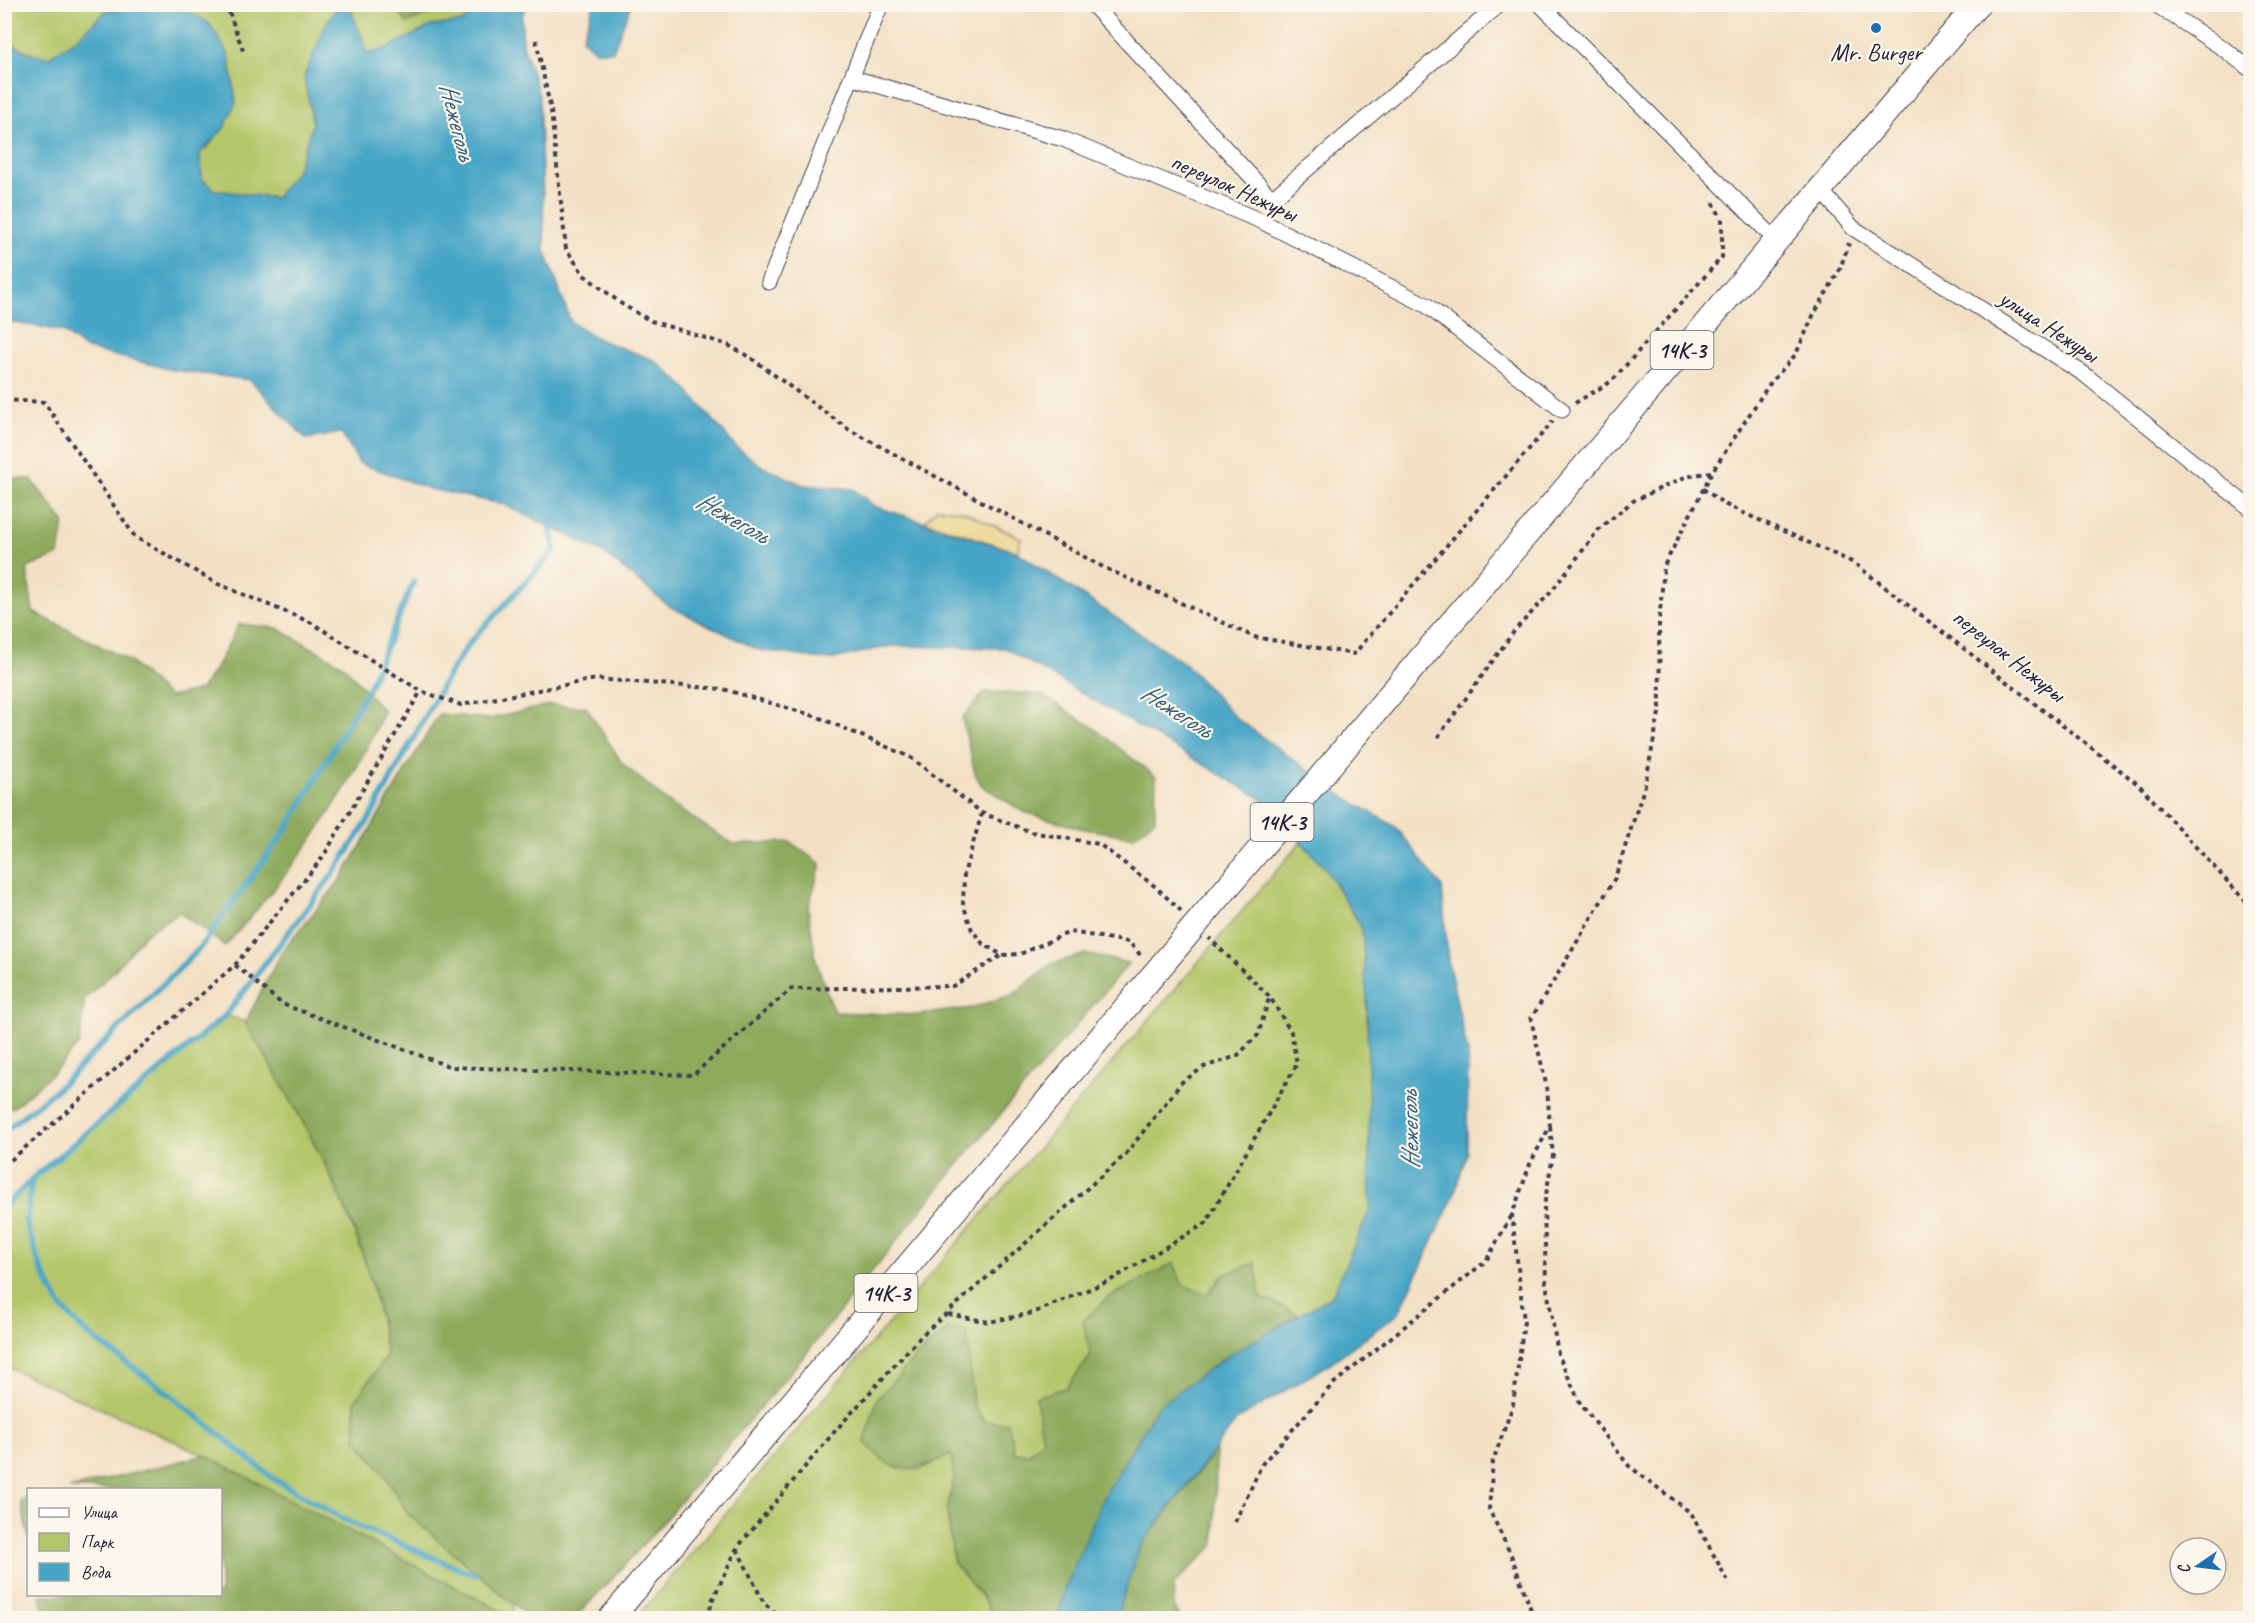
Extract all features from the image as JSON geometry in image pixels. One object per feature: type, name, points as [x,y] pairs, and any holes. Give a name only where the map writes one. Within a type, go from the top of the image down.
[{"type":"main road","name":"14К-3","points":[[611,1618],[1388,697],[1978,4]]},
{"type":"street","points":[[770,282],[881,4]]},
{"type":"street","name":"переулок Нежуры","points":[[1092,4],[1272,200],[1500,4]]},
{"type":"street","points":[[1540,4],[1776,240]]},
{"type":"street","points":[[2155,4],[2224,49],[2250,69]]},
{"type":"street","name":"переулок Нежуры","points":[[853,78],[1063,139],[1261,221],[1426,304],[1562,410]]},
{"type":"street","name":"улица Нежуры","points":[[1820,189],[1853,228],[2084,374],[2250,508]]},
{"type":"street","points":[[1261,221],[1272,200]]},
{"type":"path","points":[[226,4],[244,53]]},
{"type":"path","points":[[536,40],[550,111],[566,249],[584,275],[623,305],[651,321],[728,345],[751,358],[848,429],[1016,522],[1103,567],[1254,637],[1354,654],[1562,410],[1612,381],[1722,257],[1722,220],[1709,195],[1716,180]]},
{"type":"path","points":[[1730,1586],[1691,1513],[1629,1466],[1580,1403],[1558,1354],[1546,1283],[1544,1206],[1552,1155],[1547,1088],[1531,1019],[1615,878],[1645,785],[1660,708],[1659,644],[1664,566],[1712,472],[1768,386],[1796,354],[1813,316],[1840,269],[1853,228]]},
{"type":"path","points":[[4,400],[44,402],[135,537],[218,584],[310,622],[422,691],[461,705],[596,679],[723,689],[818,717],[910,757],[982,813],[1031,832],[1099,844],[1157,888],[1190,920]]},
{"type":"path","points":[[1438,737],[1515,630],[1551,592],[1599,529],[1633,501],[1685,477],[1712,472]]},
{"type":"path","name":"переулок Нежуры","points":[[1703,489],[1726,505],[1854,563],[2139,785],[2250,906]]},
{"type":"path","points":[[4,1166],[235,965],[323,857],[422,691]]},
{"type":"path","points":[[982,813],[964,874],[963,904],[972,930],[982,944],[1002,955]]},
{"type":"path","points":[[235,965],[282,1004],[451,1067],[693,1075],[791,989],[953,986],[1002,955],[1020,954],[1070,932],[1129,942],[1157,973]]},
{"type":"path","points":[[948,1314],[989,1322],[1033,1312],[1111,1280],[1206,1223],[1296,1064],[1291,1032],[1270,997],[1207,936]]},
{"type":"path","points":[[708,1618],[712,1601],[737,1548],[835,1431],[922,1335],[1125,1155],[1182,1082],[1204,1067],[1237,1056],[1258,1035],[1270,997]]},
{"type":"path","points":[[1235,1522],[1262,1464],[1333,1384],[1486,1261],[1512,1215],[1530,1164],[1550,1126]]},
{"type":"path","points":[[1512,1215],[1524,1321],[1513,1405],[1493,1461],[1489,1509],[1511,1555],[1534,1618]]},
{"type":"path","points":[[737,1548],[764,1603],[782,1618]]},
{"type":"green space","points":[[4,5],[133,5],[106,11],[75,40],[49,57],[34,55],[5,41]]},
{"type":"green space","points":[[175,5],[339,5],[327,22],[304,77],[313,123],[297,170],[276,198],[215,190],[202,179],[200,153],[210,145],[236,103],[229,55],[209,23]]},
{"type":"green space","points":[[349,5],[393,5],[437,11],[441,5],[478,5],[463,22],[431,26],[388,48],[368,54]]},
{"type":"green space","points":[[393,5],[441,5],[437,11],[407,23]]},
{"type":"green space","points":[[5,478],[31,479],[64,522],[59,555],[27,568],[33,612],[128,660],[169,697],[201,690],[239,624],[277,628],[343,665],[384,711],[353,775],[315,835],[272,892],[225,946],[179,912],[145,934],[117,968],[85,999],[79,1044],[57,1069],[14,1107],[5,1109]]},
{"type":"green space","points":[[985,692],[1041,694],[1094,728],[1156,777],[1155,819],[1133,837],[1080,828],[1024,812],[982,786],[975,774],[962,718]]},
{"type":"green space","points":[[550,705],[586,707],[622,763],[669,803],[733,844],[790,842],[821,864],[808,908],[816,961],[834,1012],[916,1015],[972,1008],[1014,994],[1051,964],[1085,954],[1129,963],[955,1168],[805,1355],[651,1536],[575,1618],[530,1618],[409,1515],[383,1472],[356,1439],[355,1401],[386,1357],[379,1312],[367,1267],[334,1182],[245,1022],[282,952],[341,879],[439,714],[489,719]]},
{"type":"green space","points":[[1301,842],[1326,869],[1362,928],[1367,999],[1370,1209],[1332,1296],[1300,1315],[1260,1297],[1255,1263],[1225,1274],[1207,1294],[1182,1285],[1174,1264],[1109,1297],[1091,1356],[1066,1388],[1036,1397],[1043,1440],[1030,1453],[1015,1453],[984,1421],[973,1405],[967,1331],[877,1399],[865,1442],[919,1470],[951,1454],[954,1477],[947,1511],[954,1563],[996,1618],[636,1618]]},
{"type":"green space","points":[[226,1015],[245,1022],[291,1101],[334,1183],[367,1268],[386,1357],[355,1401],[356,1439],[383,1472],[409,1515],[513,1603],[514,1618],[205,1455],[5,1366],[5,1207],[32,1179]]},
{"type":"green space","points":[[1174,1263],[1182,1285],[1207,1294],[1225,1274],[1255,1263],[1260,1297],[1300,1315],[1226,1357],[1158,1406],[1104,1496],[1064,1591],[1058,1618],[996,1618],[954,1563],[947,1511],[954,1477],[951,1455],[925,1466],[905,1469],[886,1462],[865,1442],[877,1399],[916,1357],[948,1329],[967,1331],[973,1405],[984,1421],[1008,1423],[1015,1453],[1030,1453],[1043,1440],[1036,1397],[1066,1388],[1091,1356],[1083,1321],[1109,1297]]},
{"type":"green space","points":[[1216,1450],[1215,1545],[1173,1585],[1174,1606],[1179,1618],[1116,1618],[1140,1546]]},
{"type":"green space","points":[[205,1455],[514,1618],[45,1618],[40,1596],[222,1596],[222,1488],[73,1488]]},
{"type":"green space","points":[[27,1499],[27,1533],[21,1501]]},
{"type":"sand","points":[[937,508],[963,511],[1021,538],[1017,552],[925,521]]},
{"type":"water","name":"Нежеголь","points":[[175,4],[209,23],[229,55],[236,103],[224,128],[200,153],[202,179],[215,190],[276,198],[297,170],[313,123],[304,77],[327,22],[339,5],[349,5],[368,54],[388,48],[431,26],[463,22],[478,5],[527,5],[522,16],[522,42],[539,95],[545,250],[571,322],[600,340],[654,360],[684,386],[736,447],[762,466],[803,485],[853,489],[874,506],[1017,552],[1186,664],[1235,717],[1343,796],[1396,827],[1442,887],[1448,961],[1468,1053],[1467,1153],[1453,1198],[1399,1313],[1326,1366],[1237,1420],[1140,1546],[1116,1618],[1058,1618],[1064,1591],[1104,1496],[1158,1406],[1226,1357],[1332,1296],[1370,1209],[1367,999],[1362,928],[1326,869],[1262,799],[1005,648],[890,646],[829,660],[759,650],[669,606],[602,552],[503,504],[430,489],[359,463],[341,433],[306,439],[250,380],[173,370],[84,348],[62,331],[5,321],[4,41],[34,55],[49,57],[75,40],[106,11],[133,5]]},
{"type":"water","points":[[594,5],[631,5],[613,51],[595,51],[582,38]]},
{"type":"waterway","points":[[4,1207],[32,1179],[226,1015],[333,874],[371,816],[445,680],[470,642],[555,550],[549,519]]},
{"type":"waterway","points":[[4,1131],[56,1090],[199,949],[289,825],[368,689],[414,581]]},
{"type":"waterway","points":[[32,1179],[26,1222],[41,1269],[61,1307],[86,1333],[171,1395],[274,1479],[349,1522],[475,1575]]},
{"type":"place","name":"Mr. Burger","points":[[1876,28]]}]
